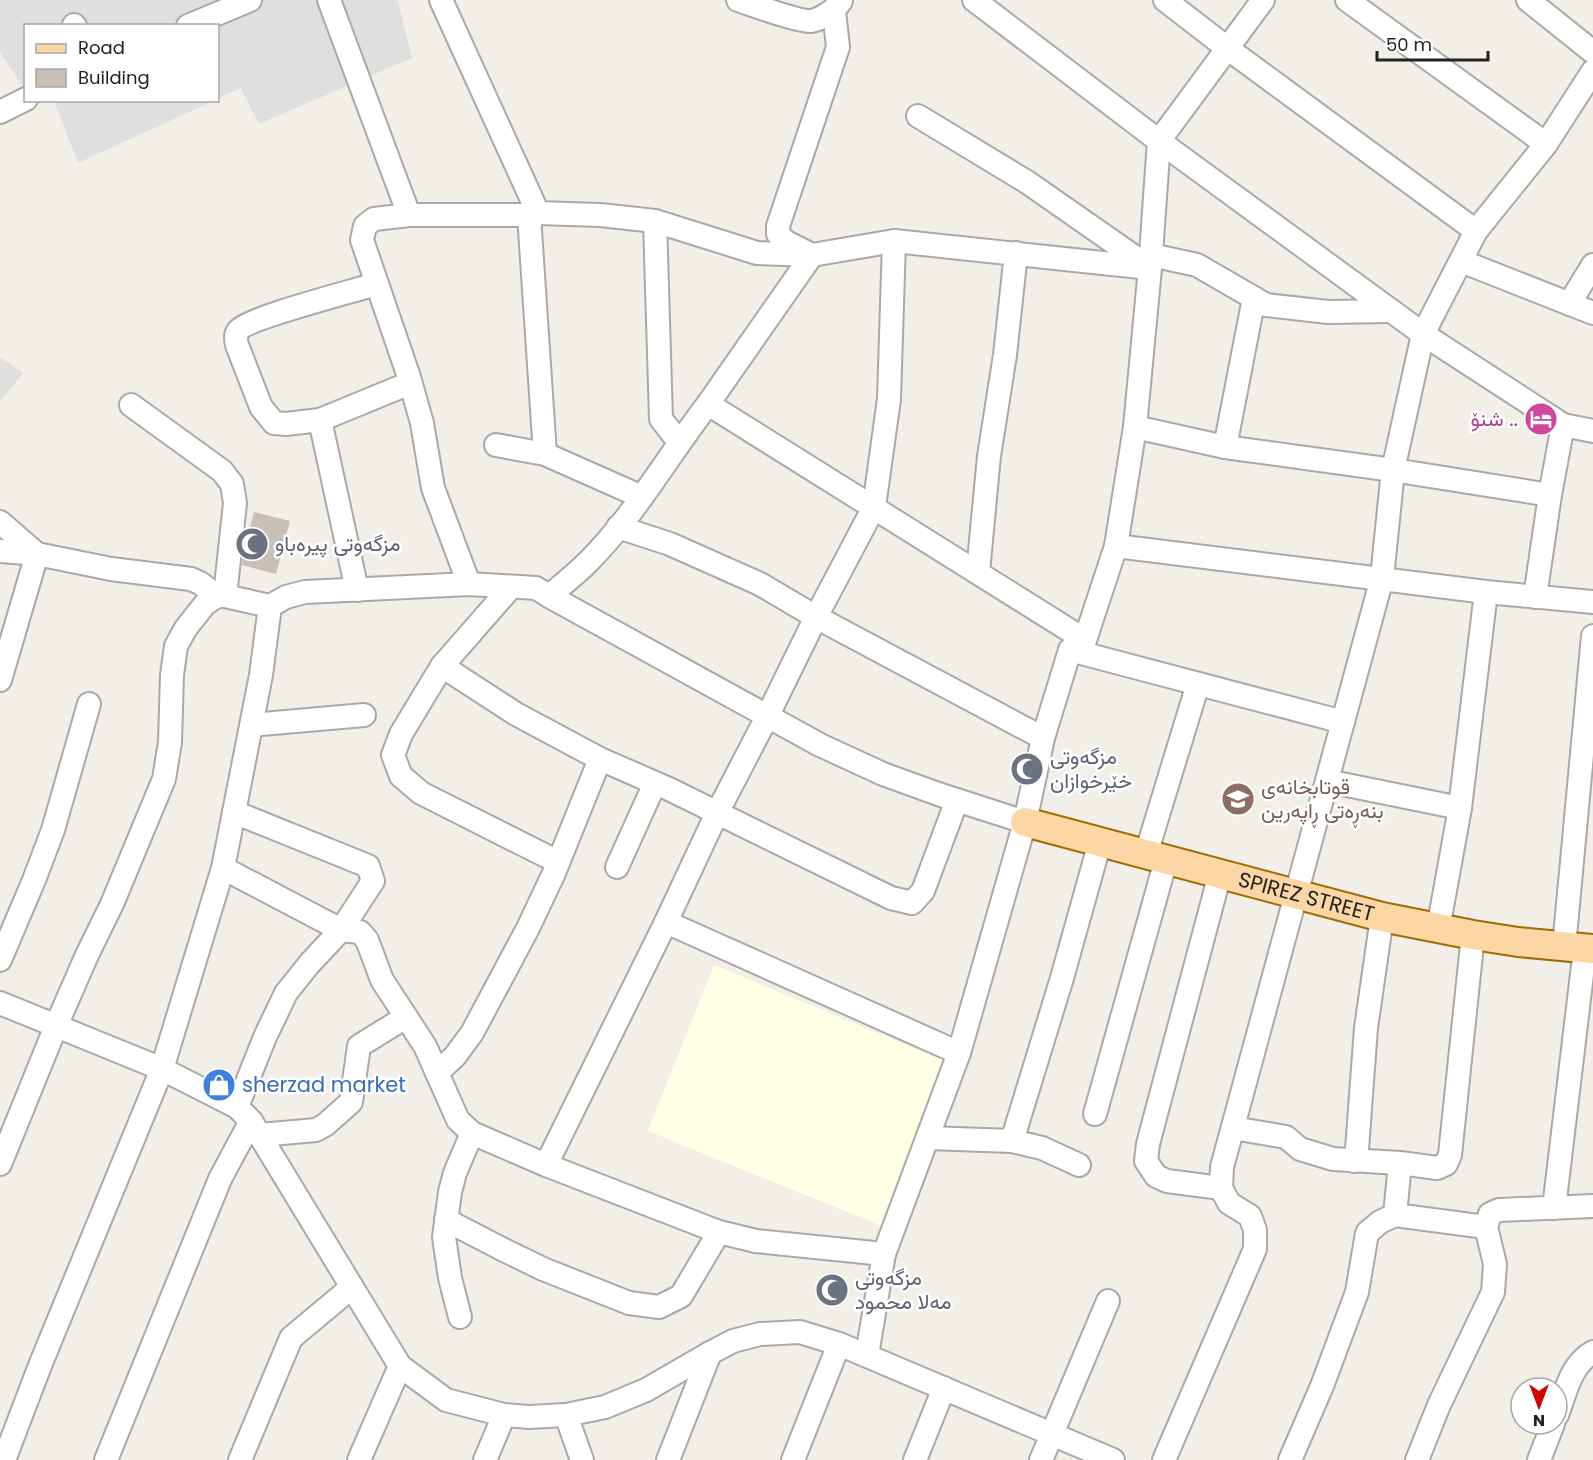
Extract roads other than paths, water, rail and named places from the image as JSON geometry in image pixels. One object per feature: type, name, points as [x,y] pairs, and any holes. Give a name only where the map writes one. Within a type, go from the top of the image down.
[{"type":"main road","name":"SPIREZ STREET","points":[[1025,822],[1382,917],[1473,935],[1581,948]]},
{"type":"street","points":[[193,24],[250,0]]},
{"type":"street","points":[[329,0],[409,215]]},
{"type":"street","points":[[441,0],[533,214],[545,454]]},
{"type":"street","points":[[738,0],[811,21],[838,6],[838,47],[778,226],[778,234],[786,242],[812,255]]},
{"type":"street","points":[[974,0],[1159,141],[1423,334],[1563,425],[1593,431]]},
{"type":"street","points":[[1165,0],[1476,231]]},
{"type":"street","points":[[867,1355],[884,1254],[959,1053],[1025,822],[1043,738],[1116,546],[1135,427],[1159,141],[1263,0]]},
{"type":"street","points":[[1347,0],[1546,144]]},
{"type":"street","points":[[1528,0],[1593,52]]},
{"type":"street","points":[[1164,1460],[1255,1249],[1255,1230],[1250,1216],[1229,1203],[1221,1188],[1222,1167],[1382,578],[1393,470],[1423,334],[1476,231],[1546,144],[1593,71]]},
{"type":"street","points":[[0,112],[24,100]]},
{"type":"street","points":[[918,116],[1027,182],[1150,262]]},
{"type":"street","points":[[469,584],[433,488],[422,423],[362,240],[365,226],[374,219],[409,215],[600,215],[655,221],[757,253],[812,255],[894,241],[1016,253],[1197,265],[1266,305],[1328,312],[1391,311]]},
{"type":"street","points":[[655,221],[661,419],[679,442]]},
{"type":"street","points":[[546,1165],[717,813],[874,507],[889,399],[894,241]]},
{"type":"street","points":[[978,572],[989,456],[1005,355],[1016,253]]},
{"type":"street","points":[[549,596],[588,563],[642,497],[812,255]]},
{"type":"street","points":[[1461,261],[1593,313]]},
{"type":"street","points":[[1569,304],[1593,265]]},
{"type":"street","points":[[376,284],[250,323],[238,330],[237,345],[261,407],[274,423],[320,420],[410,383]]},
{"type":"street","points":[[1225,447],[1254,298]]},
{"type":"street","points":[[708,404],[978,572],[1078,645],[1198,684],[1343,723]]},
{"type":"street","points":[[131,405],[222,471],[232,484],[235,503],[221,596]]},
{"type":"street","points":[[320,420],[357,590]]},
{"type":"street","points":[[1535,597],[1563,425]]},
{"type":"street","points":[[1135,427],[1225,447],[1550,495]]},
{"type":"street","points":[[496,445],[545,454],[642,497]]},
{"type":"street","points":[[0,522],[37,554]]},
{"type":"street","points":[[618,527],[670,544],[760,584],[816,617],[1043,738]]},
{"type":"street","points":[[1116,546],[1486,592],[1593,602]]},
{"type":"street","points":[[0,551],[37,554],[111,569],[191,579],[221,596],[270,606],[286,597],[305,592],[469,584],[536,588],[820,745],[883,774],[1025,822]]},
{"type":"street","points":[[0,680],[37,554]]},
{"type":"street","points":[[511,588],[442,666],[401,734],[393,755],[401,776],[421,794],[558,862]]},
{"type":"street","points":[[1438,929],[1460,808],[1486,592]]},
{"type":"street","points":[[0,1164],[56,1026],[112,904],[164,779],[171,742],[172,675],[176,646],[186,628],[205,604],[221,596]]},
{"type":"street","points":[[4,1460],[41,1363],[162,1069],[224,868],[261,675],[270,606]]},
{"type":"street","points":[[1554,1208],[1581,948],[1593,636]]},
{"type":"street","points":[[442,666],[516,714],[600,759],[655,783],[891,898],[912,903],[922,891],[957,800]]},
{"type":"street","points":[[1095,1114],[1198,684]]},
{"type":"street","points":[[0,960],[53,830],[89,705]]},
{"type":"street","points":[[252,725],[364,715]]},
{"type":"street","points":[[437,1072],[455,1056],[472,1033],[528,928],[600,759]]},
{"type":"street","points":[[1328,781],[1460,808]]},
{"type":"street","points":[[617,867],[655,783]]},
{"type":"street","points":[[106,1460],[220,1179],[249,1121],[265,1037],[286,993],[341,930],[373,881],[368,866],[234,812]]},
{"type":"street","points":[[1012,1141],[1062,978],[1100,842]]},
{"type":"street","points":[[224,868],[341,930],[360,932],[367,939],[382,980],[424,1046],[458,1120],[472,1133],[546,1165],[718,1232],[756,1240],[884,1254]]},
{"type":"street","points":[[1220,874],[1156,1110],[1146,1161],[1156,1176],[1167,1181],[1221,1188]]},
{"type":"street","points":[[1354,1161],[1357,1149],[1366,1028],[1382,917]]},
{"type":"street","points":[[666,921],[959,1053]]},
{"type":"street","points":[[1233,1128],[1286,1137],[1300,1149],[1333,1159],[1437,1168],[1446,1164],[1450,1155],[1473,935]]},
{"type":"street","points":[[0,1003],[162,1069],[249,1121],[316,1130],[351,1102],[359,1046],[406,1017]]},
{"type":"street","points":[[249,1121],[400,1366],[446,1400],[504,1415],[529,1417],[566,1415],[605,1407],[646,1390],[733,1341],[760,1334],[801,1332],[867,1355],[1113,1460]]},
{"type":"street","points":[[460,1317],[450,1278],[444,1237],[454,1173],[472,1133]]},
{"type":"street","points":[[928,1138],[1012,1141],[1042,1148],[1079,1165]]},
{"type":"street","points":[[1395,1215],[1400,1163]]},
{"type":"street","points":[[1418,1460],[1439,1405],[1493,1292],[1495,1264],[1486,1227],[1490,1214],[1499,1210],[1593,1206]]},
{"type":"street","points":[[1290,1460],[1322,1386],[1357,1292],[1367,1233],[1380,1222],[1395,1215],[1486,1227]]},
{"type":"street","points":[[446,1220],[543,1269],[629,1303],[659,1307],[681,1296],[718,1232]]},
{"type":"street","points":[[240,1460],[291,1338],[351,1287]]},
{"type":"street","points":[[1041,1460],[1108,1301]]},
{"type":"street","points":[[793,1460],[839,1344]]},
{"type":"street","points":[[1569,1382],[1574,1369],[1583,1358],[1593,1352]]},
{"type":"street","points":[[668,1460],[710,1353]]},
{"type":"street","points":[[358,1460],[400,1366]]},
{"type":"street","points":[[915,1460],[944,1388]]},
{"type":"street","points":[[485,1460],[504,1415]]},
{"type":"street","points":[[566,1415],[582,1460]]},
{"type":"street","points":[[1539,1460],[1548,1436]]},
{"type":"place","name":"شنۆ ..","points":[[1541,419]]},
{"type":"place","name":"مزگەوتی پیرەباو","points":[[252,544]]},
{"type":"place","name":"مزگەوتی خێرخوازان","points":[[1027,769]]},
{"type":"place","name":"قوتابخانەی بنەڕەتی ڕاپەرین","points":[[1238,799]]},
{"type":"place","name":"sherzad market","points":[[219,1085]]},
{"type":"place","name":"مزگه‌وتی مه‌لا محمود","points":[[832,1290]]}]
